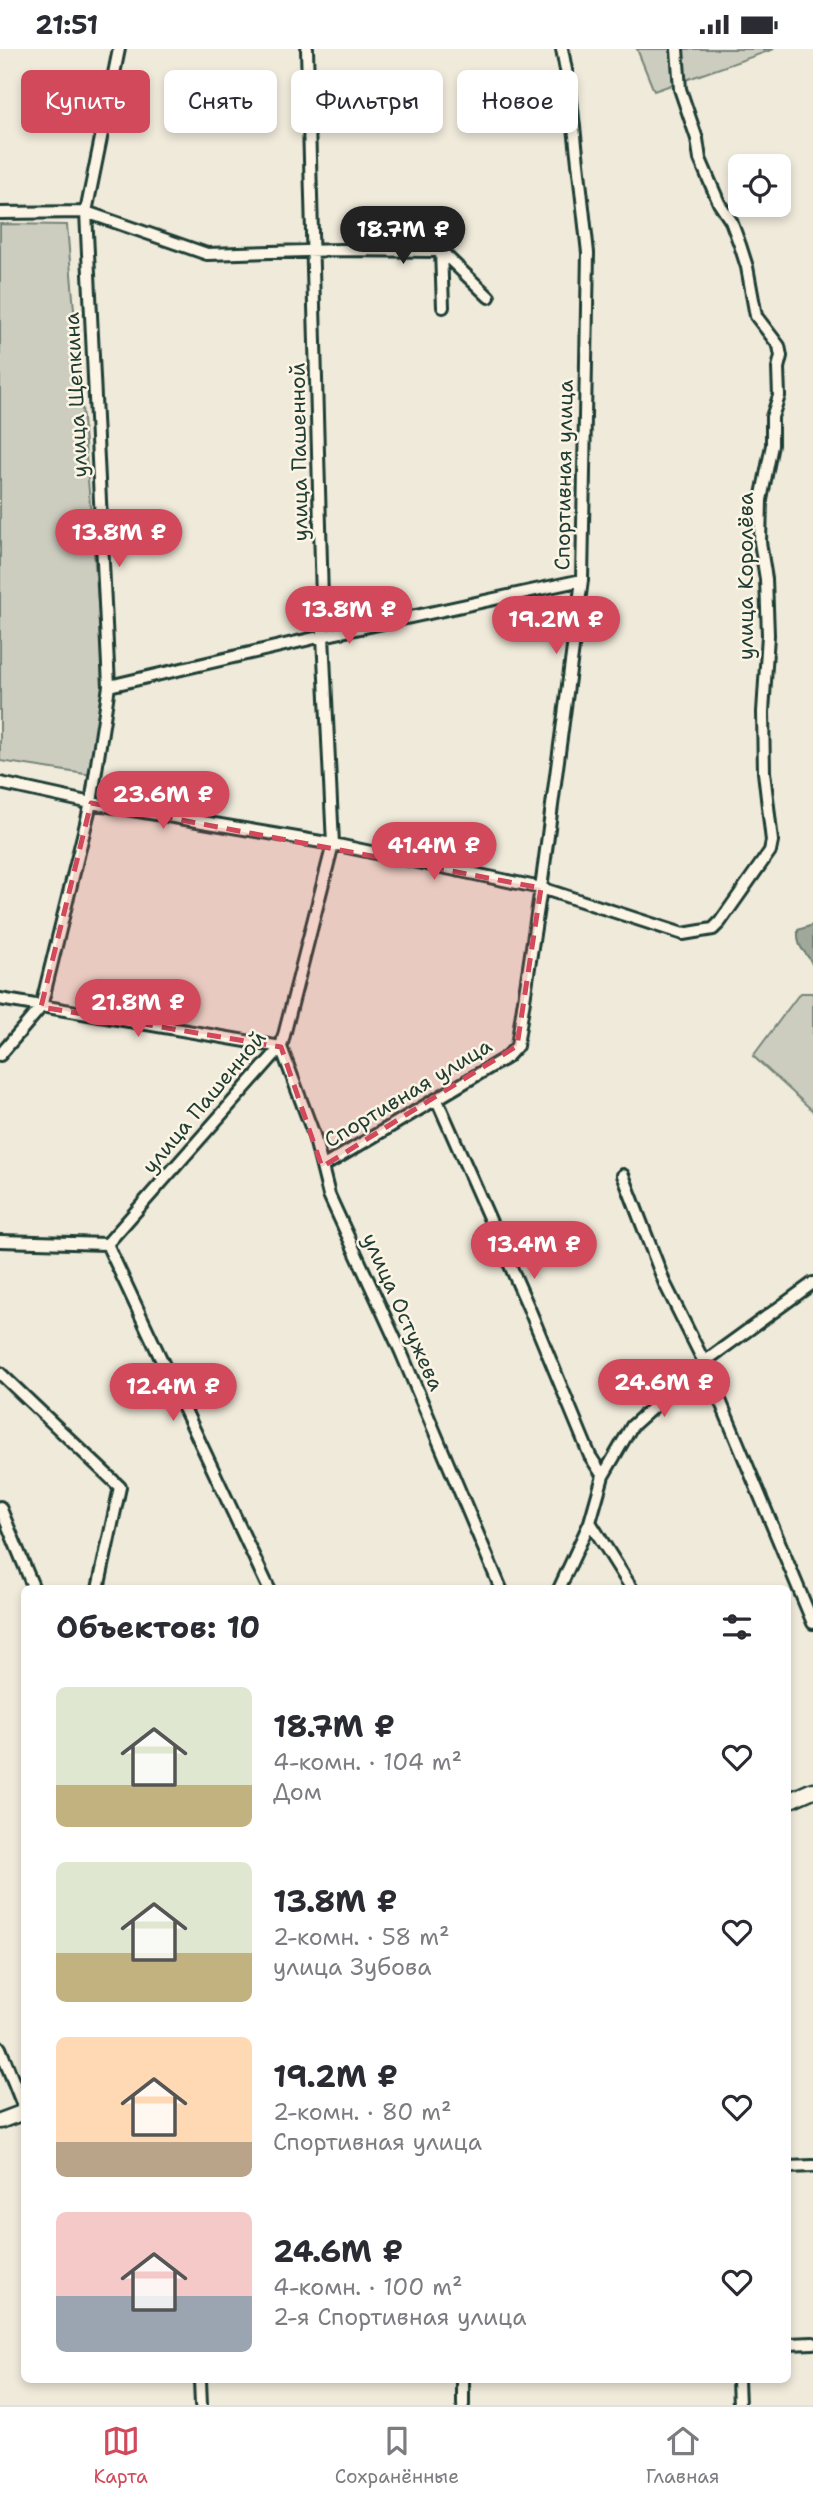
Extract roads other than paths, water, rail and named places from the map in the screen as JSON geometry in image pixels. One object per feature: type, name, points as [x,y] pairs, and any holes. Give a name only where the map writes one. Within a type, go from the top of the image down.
[{"type":"main road","points":[[791,1800],[813,1790]]},
{"type":"main road","points":[[0,2121],[21,2111]]},
{"type":"street","name":"улица Щепкина","points":[[0,1055],[41,1007],[91,803],[109,686],[86,212],[119,49]]},
{"type":"street","name":"улица Пашенной","points":[[107,1244],[281,1047],[333,844],[323,636],[307,49]]},
{"type":"street","name":"Спортивная улица","points":[[322,1167],[507,1057],[517,1046],[582,580],[588,253],[570,91],[562,49]]},
{"type":"street","name":"улица Королёва","points":[[0,783],[91,803],[333,844],[541,888],[683,934],[713,929],[720,922],[770,851],[772,841],[764,772],[763,712],[768,635],[761,501],[772,445],[772,417],[779,396],[778,368],[782,356],[779,346],[756,316],[740,245],[700,159],[697,139],[680,89],[677,49]]},
{"type":"street","points":[[0,213],[86,212],[207,254],[441,251],[489,297]]},
{"type":"street","points":[[441,251],[443,307]]},
{"type":"street","points":[[109,686],[582,580]]},
{"type":"street","points":[[0,999],[281,1047]]},
{"type":"street","name":"улица Остужева","points":[[281,1047],[314,1135],[329,1195],[401,1352],[499,1585]]},
{"type":"street","points":[[437,1100],[528,1306],[590,1456],[603,1476]]},
{"type":"street","points":[[623,1175],[665,1285],[704,1362],[813,1623]]},
{"type":"street","points":[[0,1241],[107,1244],[266,1585]]},
{"type":"street","points":[[561,1585],[590,1522],[603,1476],[632,1426],[704,1362],[813,1283]]},
{"type":"street","points":[[0,1373],[120,1486],[99,1585]]},
{"type":"street","points":[[0,1507],[32,1585]]},
{"type":"street","points":[[590,1522],[629,1585]]},
{"type":"street","points":[[0,2048],[21,2102]]},
{"type":"street","points":[[791,2167],[813,2166]]},
{"type":"street","points":[[791,2344],[813,2343]]},
{"type":"street","points":[[200,2383],[201,2405]]},
{"type":"street","points":[[463,2383],[463,2405]]},
{"type":"street","points":[[738,2383],[739,2405]]}]
